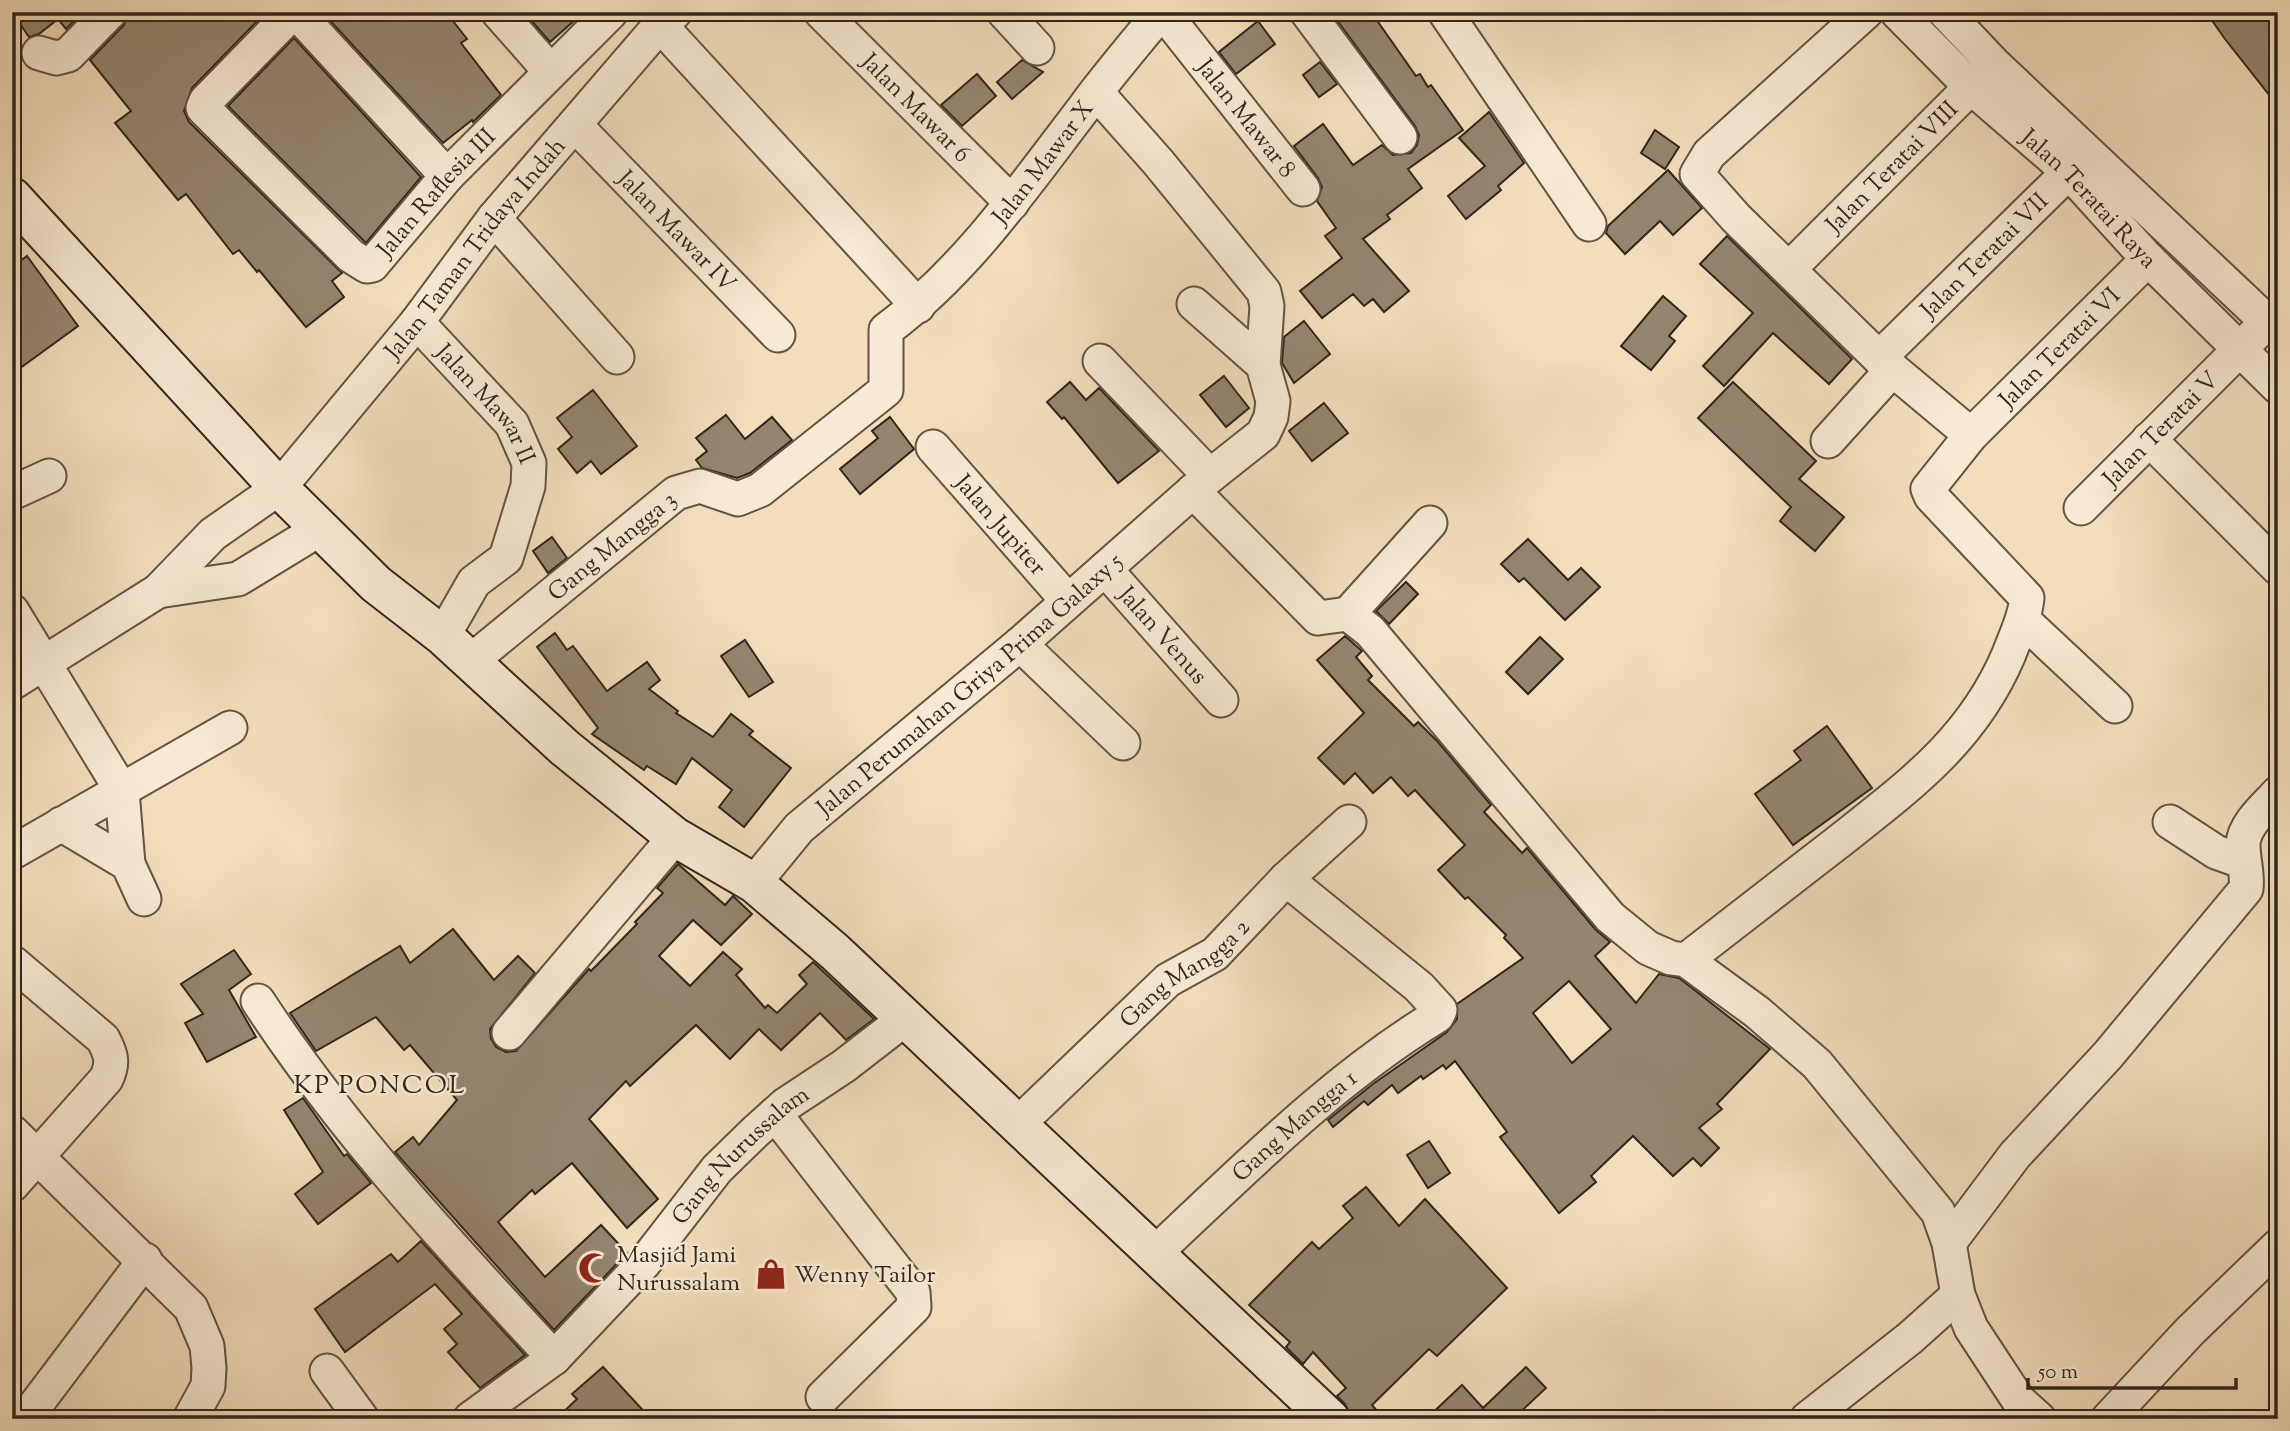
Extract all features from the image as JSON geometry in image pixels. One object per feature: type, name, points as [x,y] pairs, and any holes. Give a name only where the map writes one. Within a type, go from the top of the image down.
[{"type":"street","points":[[39,52],[56,58],[68,55],[110,12]]},
{"type":"street","points":[[295,12],[447,176]]},
{"type":"street","name":"Jalan Raflesia III","points":[[295,12],[203,106],[351,257],[367,267],[372,265],[447,176],[611,12]]},
{"type":"street","points":[[498,12],[550,71]]},
{"type":"street","name":"Jalan Mawar 6","points":[[821,12],[1012,203]]},
{"type":"street","points":[[1004,12],[1037,47]]},
{"type":"street","name":"Jalan Mawar X","points":[[886,330],[918,306],[1012,203],[1096,92],[1162,12]]},
{"type":"street","name":"Jalan Mawar 8","points":[[1162,12],[1303,189]]},
{"type":"street","points":[[1307,12],[1400,137]]},
{"type":"street","points":[[1445,12],[1588,224]]},
{"type":"street","points":[[1866,12],[1709,154],[1699,167],[1699,180],[1885,364],[1971,435]]},
{"type":"street","name":"Jalan Teratai Raya","points":[[1897,12],[1983,76],[2078,162],[2273,326]]},
{"type":"street","name":"Jalan Teratai Raya","points":[[1945,12],[1983,76]]},
{"type":"street","points":[[668,19],[918,306]]},
{"type":"street","name":"Jalan Taman Tridaya Indah","points":[[158,592],[213,534],[279,488],[417,322],[495,218],[668,19]]},
{"type":"street","name":"Jalan Teratai VIII","points":[[1788,269],[1983,76]]},
{"type":"street","name":"Jalan Perumahan Griya Prima Galaxy 5","points":[[754,883],[799,828],[1020,644],[1201,483],[1263,434],[1271,417],[1273,401],[1264,365],[1267,306],[1264,292],[1158,162],[1096,92]]},
{"type":"street","name":"Jalan Mawar IV","points":[[575,125],[778,335]]},
{"type":"street","name":"Jalan Teratai Raya","points":[[2078,162],[2148,259],[2278,387]]},
{"type":"street","name":"Jalan Teratai VII","points":[[1828,441],[1885,364],[2078,162]]},
{"type":"street","points":[[12,197],[279,488],[376,584],[443,636],[565,748],[675,837],[754,883],[835,952],[1330,1419]]},
{"type":"street","points":[[495,218],[617,357]]},
{"type":"street","name":"Jalan Teratai VI","points":[[2023,620],[2027,598],[2024,593],[1928,492],[1934,480],[1971,435],[2148,259]]},
{"type":"street","points":[[1194,304],[1264,365]]},
{"type":"street","name":"Jalan Mawar II","points":[[417,322],[512,424],[530,463],[528,486],[512,531],[506,558],[474,583],[443,636]]},
{"type":"street","name":"Jalan Teratai V","points":[[2081,508],[2240,349],[2273,326]]},
{"type":"street","name":"Gang Mangga 3","points":[[471,661],[676,493],[700,486],[738,499],[760,490],[887,390],[886,330]]},
{"type":"street","points":[[1100,361],[1318,618],[1348,614],[1430,523]]},
{"type":"street","points":[[2149,439],[2278,568]]},
{"type":"street","name":"Jalan Jupiter","points":[[933,447],[1068,601]]},
{"type":"street","points":[[12,493],[49,476]]},
{"type":"street","points":[[12,683],[158,592],[238,579],[320,529]]},
{"type":"street","name":"Jalan Venus","points":[[1105,569],[1221,700]]},
{"type":"street","points":[[12,611],[122,791],[128,864],[144,899]]},
{"type":"street","points":[[1348,614],[1370,631],[1610,917],[1648,948],[1671,958],[1686,960],[1757,1012],[1817,1065],[1938,1212],[1949,1243],[1958,1295],[1971,1328],[2019,1401],[2039,1419]]},
{"type":"street","points":[[1686,960],[1797,876],[1951,747],[1977,717],[2023,620],[2115,706]]},
{"type":"street","points":[[1020,644],[1122,743]]},
{"type":"street","points":[[15,850],[230,728]]},
{"type":"street","points":[[1949,1243],[2008,1164],[2108,1055],[2246,889],[2248,871],[2244,862],[2243,840],[2254,819],[2278,793]]},
{"type":"street","name":"Gang Mangga 2","points":[[1019,1123],[1168,980],[1215,954],[1286,879],[1349,822]]},
{"type":"street","points":[[2170,822],[2216,852],[2244,862]]},
{"type":"street","points":[[61,824],[128,864]]},
{"type":"street","points":[[509,1033],[675,837]]},
{"type":"street","name":"Gang Mangga 1","points":[[1156,1253],[1290,1127],[1389,1048],[1437,1016],[1440,1010],[1419,987],[1286,879]]},
{"type":"street","points":[[12,962],[103,1039],[110,1051],[112,1065],[106,1079],[12,1185]]},
{"type":"street","points":[[258,1002],[295,1058],[433,1228],[554,1358]]},
{"type":"street","name":"Gang Nurussalam","points":[[470,1419],[554,1358],[645,1263],[717,1169],[775,1114],[906,1018]]},
{"type":"street","points":[[775,1114],[913,1292],[914,1307],[823,1397]]},
{"type":"street","points":[[12,1132],[191,1308],[207,1346],[208,1386],[190,1419]]},
{"type":"street","points":[[2108,1419],[2190,1331],[2278,1246]]},
{"type":"street","points":[[24,1419],[145,1261]]},
{"type":"street","points":[[1807,1419],[1910,1338],[1958,1295]]},
{"type":"street","points":[[327,1371],[362,1419]]},
{"type":"building","points":[[12,12],[83,12],[66,29],[58,19],[39,34],[29,37]]},
{"type":"building","points":[[129,12],[266,12],[192,88],[184,111],[189,122],[342,273],[332,281],[344,297],[306,327],[239,250],[233,254],[186,194],[178,200],[115,123],[131,111],[90,60],[124,25]]},
{"type":"building","points":[[322,12],[446,12],[467,39],[461,43],[501,95],[473,122],[472,120],[443,143]]},
{"type":"building","points":[[524,12],[584,12],[550,42]]},
{"type":"building","points":[[1331,12],[1371,12],[1416,76],[1420,74],[1428,87],[1431,85],[1463,130],[1408,169],[1422,188],[1387,215],[1390,219],[1363,239],[1409,291],[1384,312],[1373,299],[1364,306],[1353,294],[1322,318],[1300,291],[1342,258],[1325,236],[1336,228],[1317,201],[1322,187],[1294,146],[1323,124],[1353,165],[1382,145],[1393,155],[1411,153],[1417,145],[1419,135]]},
{"type":"building","points":[[2206,12],[2278,12],[2278,106],[2225,39]]},
{"type":"building","points":[[1258,21],[1275,44],[1236,74],[1219,52]]},
{"type":"building","points":[[294,38],[421,177],[366,243],[228,106]]},
{"type":"building","points":[[1022,60],[1043,72],[1012,99],[997,82]]},
{"type":"building","points":[[1320,62],[1337,84],[1319,97],[1303,75]]},
{"type":"building","points":[[977,74],[996,96],[962,126],[941,105]]},
{"type":"building","points":[[1489,112],[1524,163],[1498,186],[1501,190],[1466,219],[1448,196],[1485,166],[1459,138]]},
{"type":"building","points":[[1655,130],[1679,147],[1665,169],[1641,153]]},
{"type":"building","points":[[1668,170],[1702,208],[1673,235],[1660,221],[1625,254],[1606,233],[1608,226]]},
{"type":"building","points":[[1727,236],[1852,359],[1829,384],[1773,333],[1724,386],[1703,366],[1753,313],[1700,264]]},
{"type":"building","points":[[27,256],[78,326],[12,374],[12,267]]},
{"type":"building","points":[[1663,296],[1686,316],[1669,336],[1675,341],[1651,370],[1621,346]]},
{"type":"building","points":[[1304,321],[1330,354],[1294,383],[1282,363],[1284,337]]},
{"type":"building","points":[[1224,376],[1249,408],[1226,427],[1200,395]]},
{"type":"building","points":[[1070,382],[1086,400],[1099,388],[1159,451],[1118,483],[1064,417],[1062,419],[1047,402]]},
{"type":"building","points":[[1733,382],[1816,461],[1799,479],[1844,517],[1815,551],[1780,521],[1791,507],[1698,418]]},
{"type":"building","points":[[593,390],[637,446],[601,474],[591,461],[577,473],[558,449],[572,437],[557,418]]},
{"type":"building","points":[[1324,403],[1348,433],[1312,461],[1289,431]]},
{"type":"building","points":[[726,415],[745,439],[772,417],[792,440],[750,473],[737,478],[702,468],[696,460],[707,451],[696,438]]},
{"type":"building","points":[[890,417],[914,449],[860,494],[840,469],[878,438],[872,431]]},
{"type":"building","points":[[552,537],[567,558],[548,573],[533,551]]},
{"type":"building","points":[[1528,539],[1568,580],[1581,568],[1600,587],[1565,620],[1524,578],[1519,582],[1501,564]]},
{"type":"building","points":[[1406,582],[1418,594],[1389,624],[1376,611]]},
{"type":"building","points":[[555,633],[567,650],[573,646],[607,691],[647,662],[660,680],[649,689],[678,711],[676,713],[713,737],[731,714],[753,731],[749,735],[791,768],[744,827],[719,807],[732,790],[692,758],[676,784],[647,766],[644,770],[592,734],[598,728],[537,647]]},
{"type":"building","points":[[1345,636],[1362,651],[1356,657],[1372,676],[1368,680],[1414,726],[1418,722],[1438,742],[1491,805],[1484,812],[1522,853],[1527,848],[1595,929],[1610,942],[1595,956],[1636,1003],[1659,974],[1679,978],[1770,1049],[1717,1104],[1722,1109],[1699,1128],[1719,1148],[1701,1166],[1693,1158],[1673,1176],[1633,1136],[1591,1176],[1596,1182],[1559,1213],[1500,1137],[1507,1132],[1455,1061],[1446,1069],[1443,1065],[1423,1079],[1421,1076],[1398,1093],[1392,1085],[1368,1105],[1364,1101],[1333,1127],[1328,1120],[1373,1084],[1447,1032],[1457,1019],[1457,1004],[1523,958],[1504,938],[1506,935],[1468,897],[1465,899],[1438,870],[1465,845],[1415,790],[1408,796],[1391,777],[1373,793],[1355,773],[1344,784],[1318,758],[1364,713],[1317,660]],"holes":[[[1569,981],[1611,1029],[1572,1063],[1533,1013]]]},
{"type":"building","points":[[1540,637],[1563,659],[1528,694],[1506,672]]},
{"type":"building","points":[[745,640],[773,682],[749,697],[721,656]]},
{"type":"building","points":[[1827,726],[1872,788],[1793,845],[1755,794],[1801,760],[1794,751]]},
{"type":"building","points":[[678,864],[725,905],[733,896],[752,914],[721,945],[693,920],[659,956],[690,986],[723,952],[742,969],[736,975],[765,1008],[768,1005],[777,1013],[807,984],[799,975],[813,962],[874,1019],[846,1040],[820,1013],[781,1050],[759,1029],[730,1059],[696,1025],[630,1086],[626,1081],[589,1119],[658,1199],[627,1228],[572,1163],[535,1194],[532,1190],[498,1222],[545,1277],[601,1225],[627,1253],[554,1330],[395,1152],[413,1137],[419,1145],[457,1100],[410,1045],[404,1050],[376,1017],[316,1051],[290,1013],[400,946],[410,963],[453,929],[494,980],[518,956],[535,973],[490,1029],[491,1039],[496,1047],[506,1052],[516,1051],[589,969],[591,971],[637,924],[635,922],[663,893],[657,888]]},
{"type":"building","points":[[234,950],[251,974],[229,990],[256,1037],[207,1062],[185,1023],[203,1014],[181,984]]},
{"type":"building","points":[[303,1098],[344,1156],[347,1154],[371,1183],[318,1224],[295,1194],[323,1172],[284,1110]]},
{"type":"building","points":[[1429,1141],[1450,1173],[1428,1188],[1407,1155]]},
{"type":"building","points":[[1366,1187],[1399,1226],[1425,1199],[1507,1288],[1437,1356],[1429,1349],[1372,1405],[1384,1419],[1352,1419],[1345,1404],[1337,1396],[1346,1388],[1313,1352],[1303,1364],[1286,1347],[1290,1342],[1249,1305],[1312,1242],[1319,1249],[1353,1218],[1343,1206]]},
{"type":"building","points":[[421,1241],[525,1355],[480,1388],[448,1352],[457,1344],[444,1329],[462,1314],[435,1284],[345,1352],[315,1309],[391,1254],[398,1262]]},
{"type":"building","points":[[603,1367],[651,1419],[556,1419],[577,1399],[572,1394]]},
{"type":"building","points":[[1526,1367],[1546,1388],[1513,1419],[1426,1419],[1462,1385],[1483,1408]]},
{"type":"place","name":"Masjid Jami Nurussalam","points":[[594,1268]]},
{"type":"place","name":"Wenny Tailor","points":[[771,1274]]},
{"type":"district","name":"KP PONCOL","points":[[380,1084]]}]
